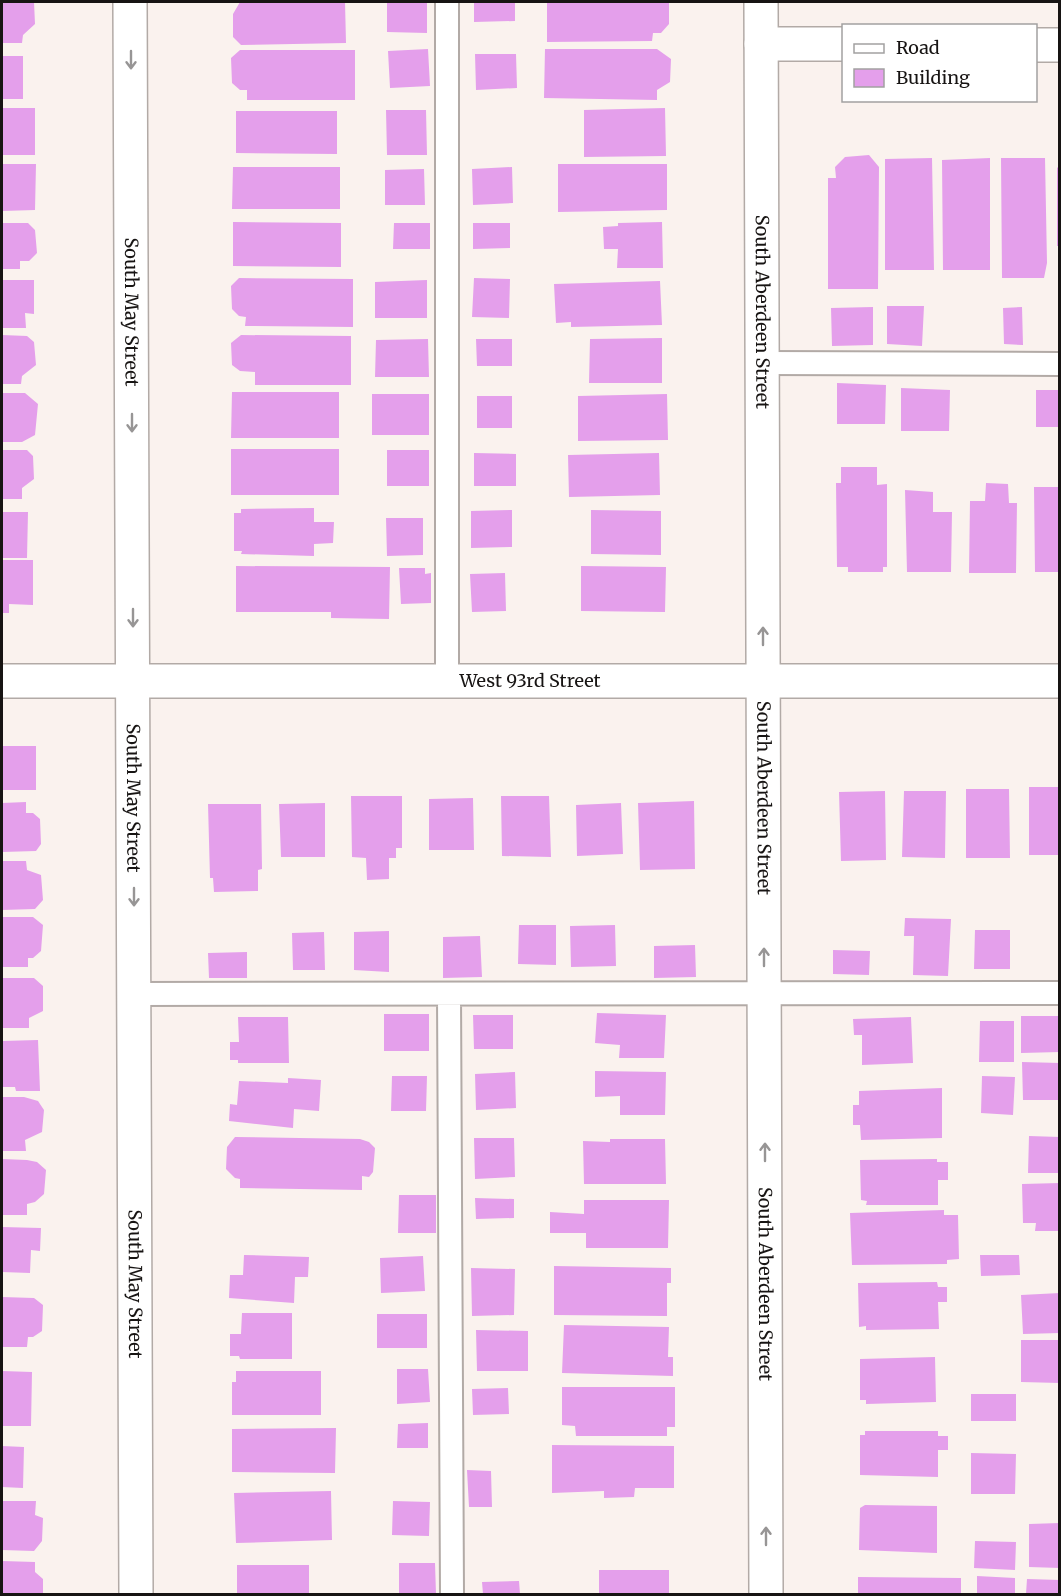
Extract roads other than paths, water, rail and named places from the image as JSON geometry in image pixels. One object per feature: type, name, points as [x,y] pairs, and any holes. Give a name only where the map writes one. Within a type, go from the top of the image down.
[{"type":"street","name":"South May Street","points":[[130,2],[136,1594]]},
{"type":"street","name":"South Aberdeen Street","points":[[761,2],[766,1594]]},
{"type":"street","points":[[761,44],[842,44]]},
{"type":"street","points":[[1037,45],[1059,45]]},
{"type":"street","name":"West 93rd Street","points":[[2,681],[1059,681]]},
{"type":"lane","points":[[447,2],[447,681]]},
{"type":"lane","points":[[762,363],[1059,364]]},
{"type":"lane","points":[[134,994],[1059,993]]},
{"type":"lane","points":[[449,994],[452,1594]]}]
